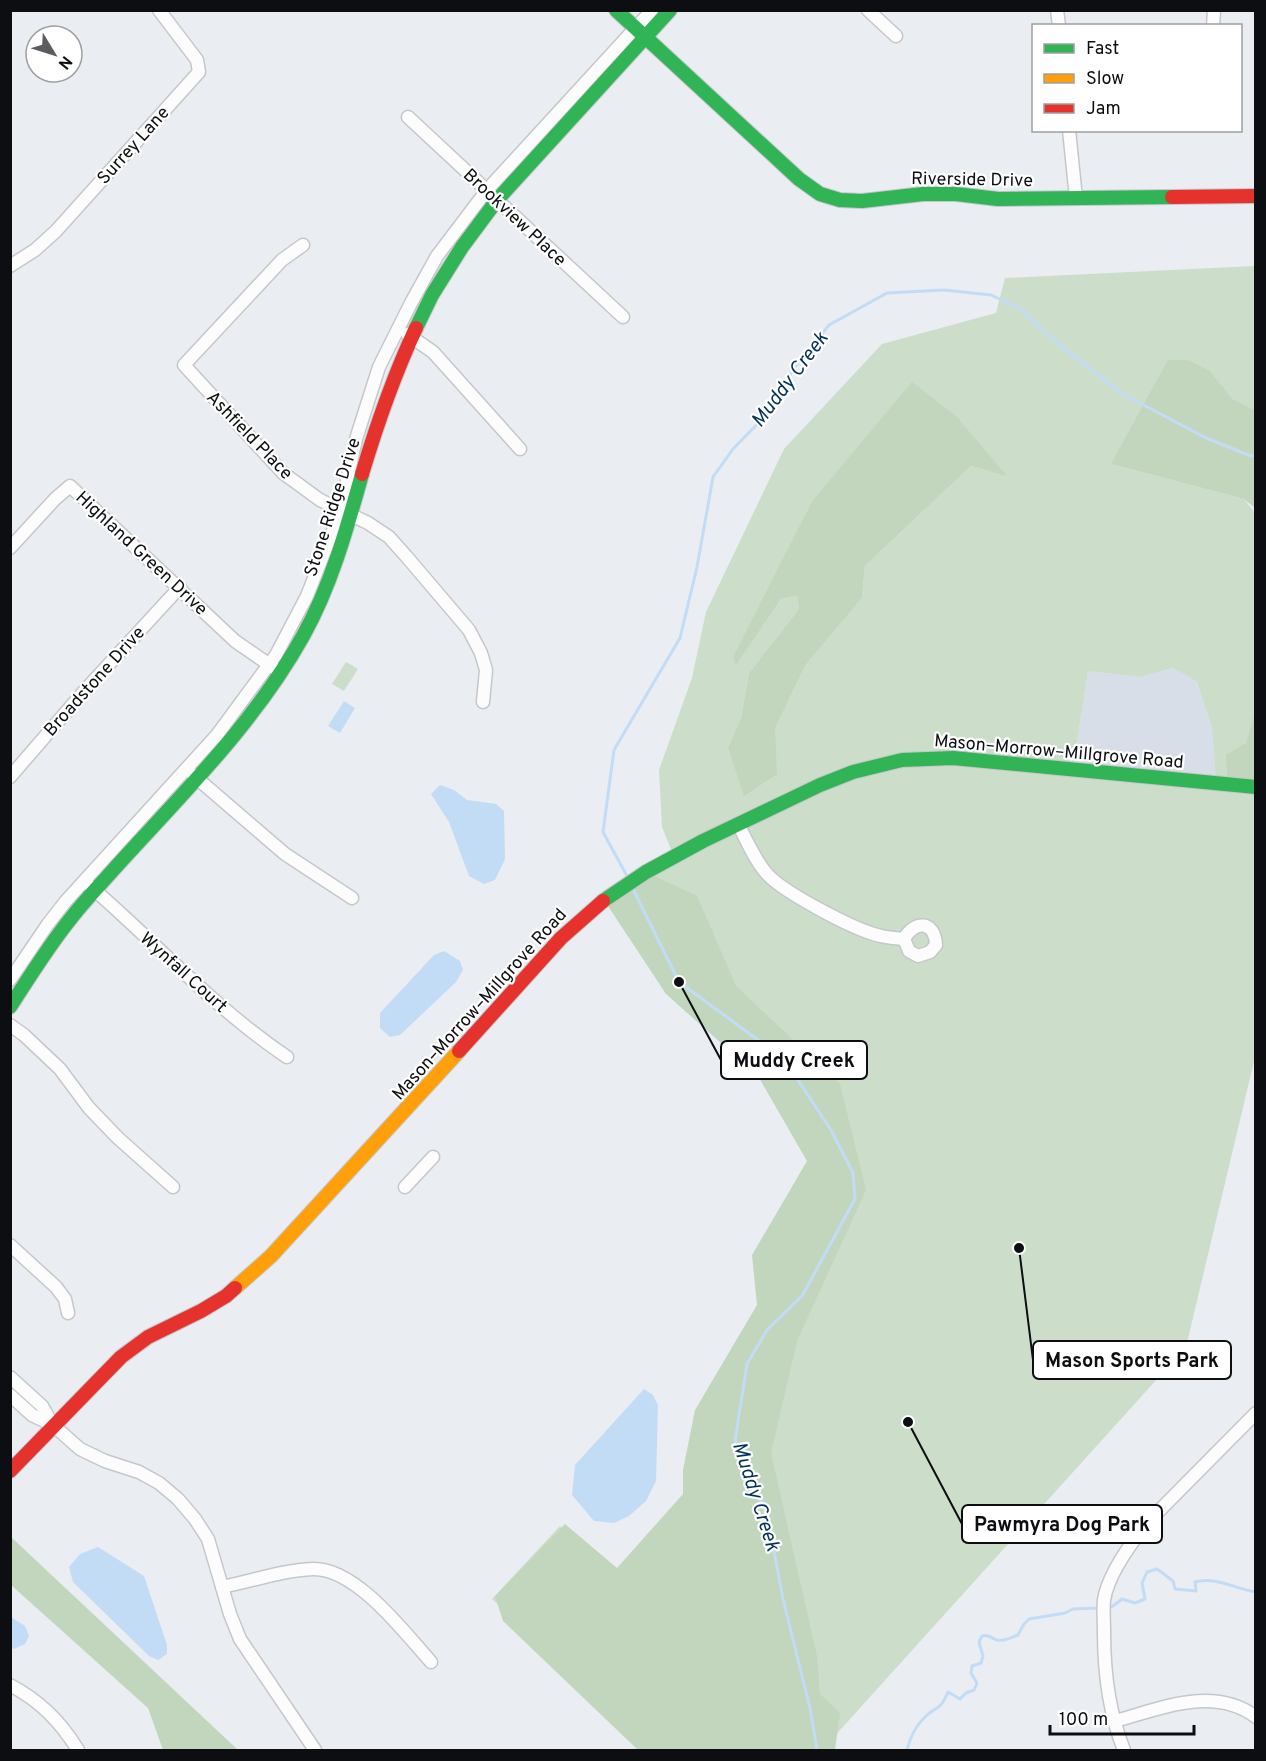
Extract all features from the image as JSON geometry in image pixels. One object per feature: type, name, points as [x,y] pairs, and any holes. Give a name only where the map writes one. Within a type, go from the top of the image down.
[{"type":"street","name":"Surrey Lane","points":[[10,266],[35,250],[56,231],[199,72],[198,60],[159,10]]},
{"type":"street","name":"Riverside Drive","points":[[616,10],[799,179],[820,194],[840,200],[862,201],[934,194],[998,199],[1256,196]]},
{"type":"street","name":"Stone Ridge Drive","points":[[10,980],[48,924],[89,886],[192,774],[241,728],[275,668],[303,636],[322,596],[345,512],[398,366],[432,295],[497,200],[640,33],[652,10]]},
{"type":"street","name":"Stone Ridge Drive","points":[[345,512],[356,439],[379,367],[437,256],[487,190],[640,33],[670,10]]},
{"type":"street","points":[[868,10],[896,36]]},
{"type":"street","name":"Brookview Place","points":[[408,117],[623,317]]},
{"type":"street","points":[[1069,132],[1076,198]]},
{"type":"street","name":"Ashfield Place","points":[[303,244],[282,260],[184,365],[283,473],[320,500],[363,519],[389,537],[469,630],[481,653],[486,670],[483,702]]},
{"type":"street","points":[[398,330],[412,336],[433,352],[520,449]]},
{"type":"street","name":"Highland Green Drive","points":[[10,548],[70,486],[235,641],[275,668]]},
{"type":"street","name":"Broadstone Drive","points":[[10,777],[87,688],[180,587]]},
{"type":"street","name":"Mason–Morrow–Millgrove Road","points":[[10,1471],[109,1368],[136,1345],[226,1296],[272,1256],[561,938],[604,900],[646,872],[820,785],[853,772],[902,760],[931,758],[1010,763],[1256,787]]},
{"type":"street","points":[[192,774],[278,849],[352,898]]},
{"type":"street","points":[[738,824],[763,869],[790,893],[879,936],[904,939]]},
{"type":"street","name":"Stone Ridge Drive","points":[[10,1007],[89,886]]},
{"type":"street","name":"Wynfall Court","points":[[89,886],[218,1004],[258,1037],[287,1057]]},
{"type":"street","points":[[10,1025],[60,1069],[89,1108],[118,1138],[173,1187]]},
{"type":"street","points":[[405,1187],[433,1157]]},
{"type":"street","points":[[10,1245],[56,1287],[65,1299],[68,1313]]},
{"type":"street","points":[[10,1377],[42,1406],[53,1425],[70,1441],[90,1455],[139,1472],[159,1483],[178,1499],[195,1519],[208,1539],[240,1639],[315,1750]]},
{"type":"street","points":[[10,1395],[32,1415],[53,1425]]},
{"type":"street","points":[[1124,1750],[1105,1675],[1104,1598],[1116,1568],[1131,1543],[1147,1523],[1256,1413]]},
{"type":"street","points":[[222,1587],[293,1571],[316,1569],[335,1574],[353,1583],[369,1595],[431,1662]]},
{"type":"street","points":[[10,1685],[31,1696],[51,1713],[78,1750]]},
{"type":"street","points":[[1115,1721],[1182,1702],[1200,1700],[1234,1706],[1256,1717]]},
{"type":"shaded area","points":[[1173,668],[1197,682],[1212,728],[1216,783],[1073,769],[1088,671],[1140,677]]},
{"type":"green space","points":[[1255,266],[1255,410],[1233,399],[1210,371],[1111,464],[1244,499],[1255,513],[1255,717],[1246,743],[1255,787],[1255,1057],[1186,1347],[822,1750],[654,1750],[492,1599],[560,1526],[612,1576],[735,1441],[855,1199],[630,883],[674,857],[662,827],[659,770],[692,678],[706,612],[784,449],[882,344],[996,313],[1005,278]],"holes":[[[913,383],[1006,475],[971,466],[865,566],[862,598],[805,666],[775,729],[728,747],[741,718],[749,673],[799,609],[797,594],[781,599],[736,664],[734,657],[812,501]],[[1173,668],[1197,682],[1212,728],[1216,783],[1073,769],[1088,671],[1140,677]]]},
{"type":"green space","points":[[1168,360],[1187,360],[1210,371],[1233,399],[1255,410],[1255,508],[1244,499],[1111,464]]},
{"type":"green space","points":[[912,382],[956,416],[1007,476],[971,466],[865,566],[862,598],[805,666],[775,729],[777,774],[744,796],[728,747],[741,718],[749,673],[799,609],[797,595],[781,599],[736,665],[733,657],[812,501]]},
{"type":"green space","points":[[346,662],[358,669],[344,691],[332,684]]},
{"type":"green space","points":[[1254,716],[1255,787],[1228,784],[1226,755],[1246,743]]},
{"type":"green space","points":[[646,872],[697,896],[736,986],[840,1084],[866,1190],[797,1341],[771,1453],[817,1656],[820,1694],[840,1713],[835,1750],[638,1750],[503,1621],[495,1596],[565,1524],[617,1568],[683,1494],[683,1470],[695,1410],[757,1305],[752,1255],[807,1161],[758,1076],[666,994],[604,900]]},
{"type":"green space","points":[[10,1537],[238,1750],[163,1750],[148,1708],[11,1585]]},
{"type":"water","points":[[344,701],[355,708],[340,733],[328,726]]},
{"type":"water","points":[[440,785],[454,790],[467,800],[496,804],[504,811],[505,859],[495,880],[484,884],[469,876],[449,822],[431,794]]},
{"type":"water","points":[[444,951],[460,961],[463,970],[456,982],[400,1035],[390,1037],[380,1028],[380,1013],[434,955]]},
{"type":"water","points":[[644,1389],[653,1395],[658,1405],[656,1481],[646,1501],[629,1516],[614,1523],[594,1521],[572,1495],[575,1465]]},
{"type":"water","points":[[98,1547],[144,1576],[167,1645],[167,1654],[158,1660],[149,1656],[73,1582],[69,1567],[80,1554]]},
{"type":"water","points":[[11,1617],[25,1626],[29,1636],[25,1644],[14,1649],[11,1648]]},
{"type":"waterway","name":"Muddy Creek","points":[[628,878],[603,832],[614,750],[680,638],[697,567],[713,477],[733,449],[765,416],[794,368],[829,325],[887,293],[944,290],[991,295],[1019,308],[1056,342],[1121,393],[1206,438],[1251,456],[1256,455]]},
{"type":"waterway","name":"Muddy Creek","points":[[632,887],[679,982],[784,1059],[831,1130],[853,1173],[855,1199],[802,1296],[767,1330],[747,1364],[735,1441],[748,1464],[769,1524],[783,1599],[810,1708],[817,1750]]},
{"type":"waterway","points":[[1108,1607],[1122,1599],[1135,1603],[1145,1599],[1142,1583],[1147,1572],[1157,1569],[1173,1581],[1175,1589],[1196,1591],[1195,1582],[1210,1581],[1256,1592]]},
{"type":"waterway","points":[[907,1750],[916,1728],[926,1716],[941,1705],[948,1692],[960,1699],[966,1693],[974,1690],[977,1683],[971,1673],[972,1666],[981,1663],[983,1656],[979,1642],[982,1636],[1005,1640],[1018,1635],[1029,1619],[1065,1613],[1073,1609],[1099,1608]]},
{"type":"traffic: fast","points":[[616,10],[799,179],[820,194],[840,200],[862,201],[923,194],[956,194],[998,199],[1172,197]]},
{"type":"traffic: fast","points":[[416,328],[432,295],[462,247],[497,200],[670,10]]},
{"type":"traffic: fast","points":[[10,1007],[77,911],[215,758],[284,668],[322,597],[344,536],[362,474]]},
{"type":"traffic: fast","points":[[603,901],[646,872],[703,841],[820,785],[853,772],[902,760],[953,758],[1256,787]]},
{"type":"traffic: slow","points":[[235,1288],[271,1256],[459,1051]]},
{"type":"traffic: jam","points":[[1172,197],[1256,196]]},
{"type":"traffic: jam","points":[[362,474],[386,400],[416,328]]},
{"type":"traffic: jam","points":[[459,1051],[561,938],[603,901]]},
{"type":"traffic: jam","points":[[10,1471],[121,1357],[148,1337],[201,1311],[235,1288]]},
{"type":"place","name":"Muddy Creek","points":[[679,982]]},
{"type":"place","name":"Mason Sports Park","points":[[1019,1248]]},
{"type":"place","name":"Pawmyra Dog Park","points":[[908,1422]]}]
